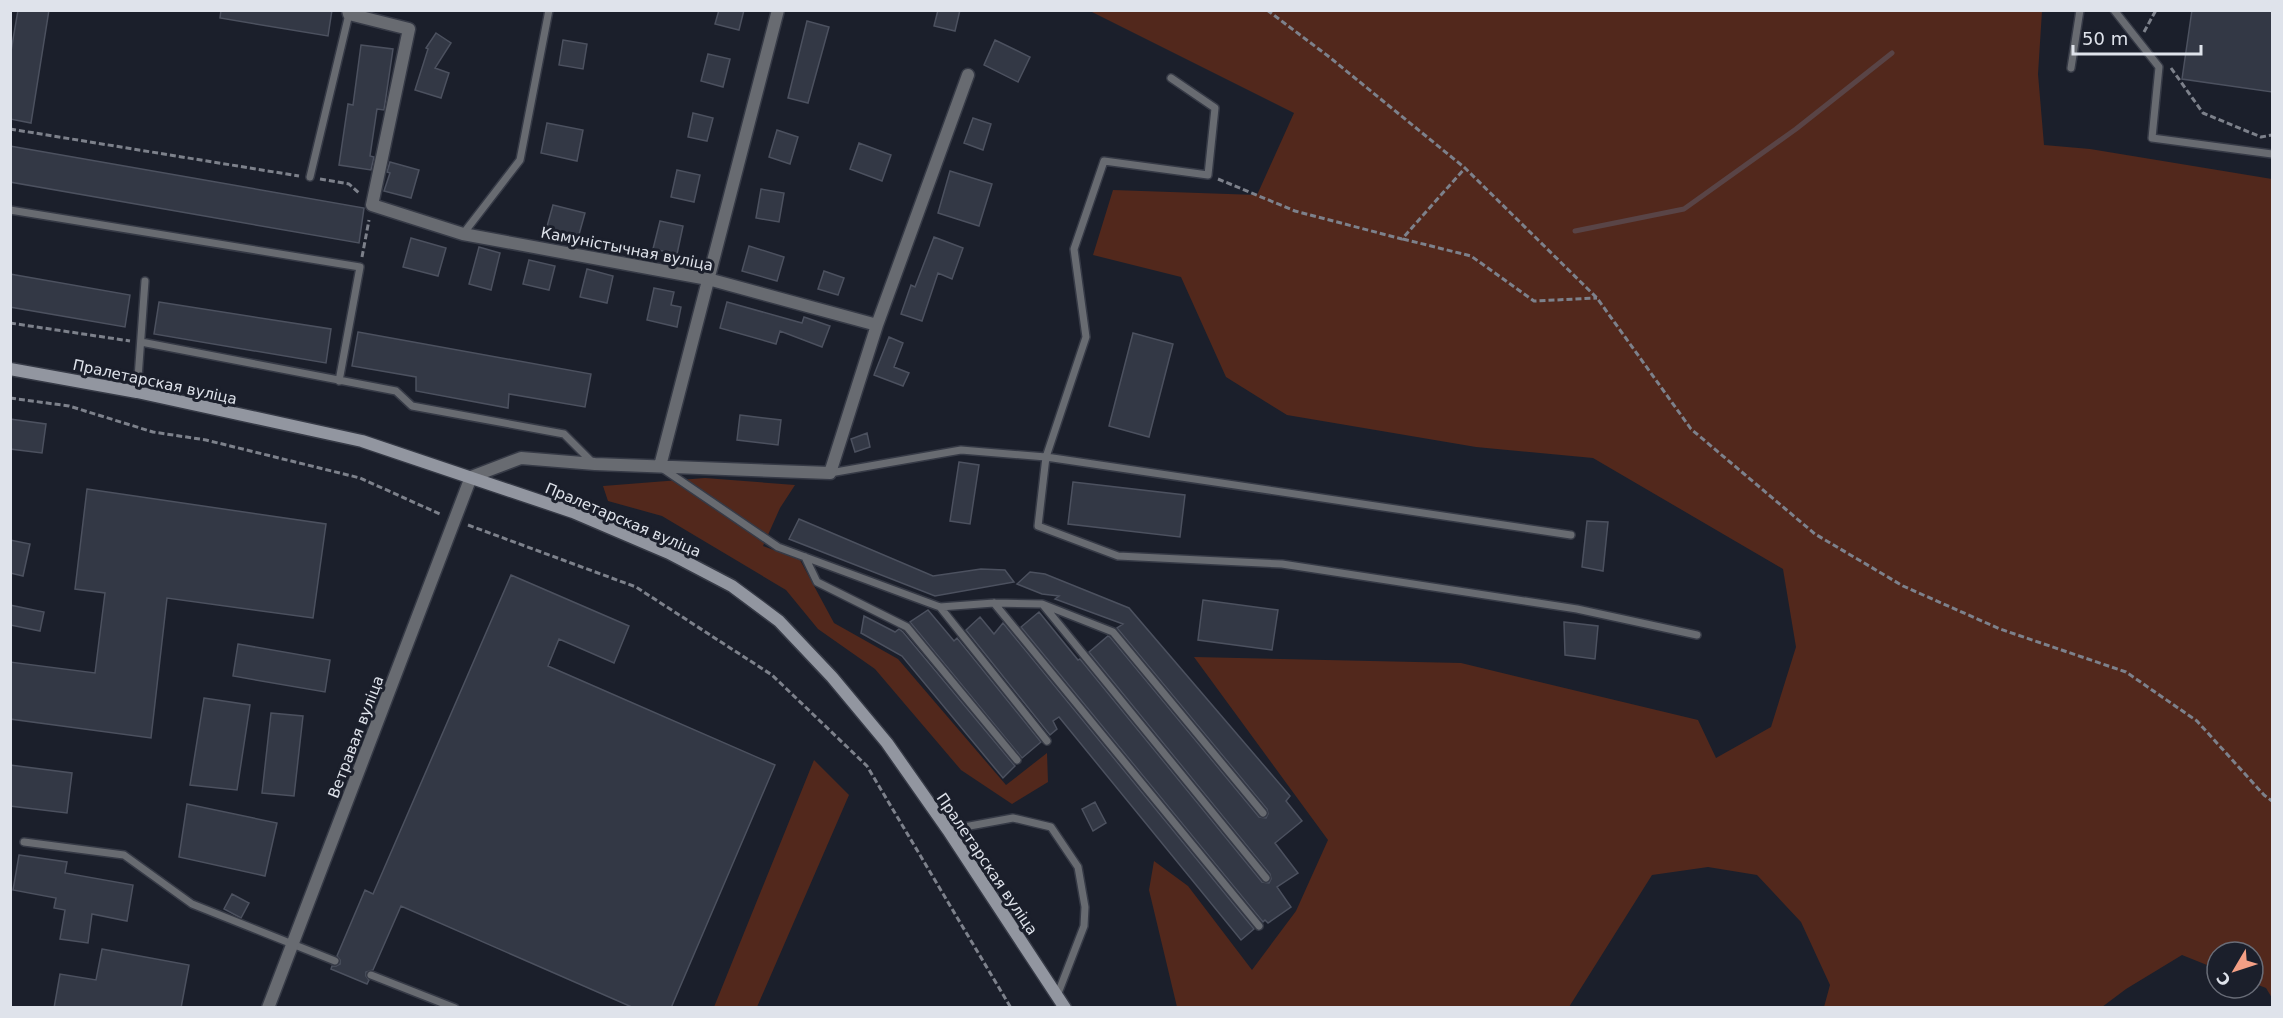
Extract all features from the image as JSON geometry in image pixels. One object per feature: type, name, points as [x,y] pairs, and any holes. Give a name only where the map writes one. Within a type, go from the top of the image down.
[{"type":"main road","name":"Пралетарская вуліца","points":[[10,369],[137,392],[362,441],[584,517],[669,553],[732,586],[778,621],[832,677],[887,743],[948,830],[1065,1008]]},
{"type":"street","points":[[660,466],[778,10]]},
{"type":"street","points":[[348,12],[409,29],[372,205]]},
{"type":"street","points":[[471,477],[521,458],[595,464],[830,473],[877,325],[968,75]]},
{"type":"street","name":"Камуністычная вуліца","points":[[372,205],[463,234],[708,279],[877,325]]},
{"type":"street","name":"Ветравая вуліца","points":[[268,1008],[471,477]]},
{"type":"lane","points":[[463,234],[520,160],[549,10]]},
{"type":"lane","points":[[2071,68],[2079,10]]},
{"type":"lane","points":[[2114,10],[2159,67],[2152,138],[2272,154]]},
{"type":"lane","points":[[310,177],[348,12]]},
{"type":"lane","points":[[1171,78],[1215,108],[1208,175],[1104,161],[1074,249],[1086,336],[1046,457],[1038,526],[1118,556],[1282,564],[1577,609],[1697,635]]},
{"type":"lane","points":[[10,210],[360,267],[339,381]]},
{"type":"lane","points":[[137,392],[145,281]]},
{"type":"lane","points":[[141,342],[396,391],[412,406],[564,434],[595,464]]},
{"type":"lane","points":[[830,473],[961,450],[1046,457],[1571,535]]},
{"type":"lane","points":[[660,466],[778,547],[940,608],[994,603],[1042,604],[1113,632],[1263,813]]},
{"type":"lane","points":[[805,557],[817,582],[907,627],[1017,760]]},
{"type":"lane","points":[[994,603],[1259,926]]},
{"type":"lane","points":[[1042,604],[1266,878]]},
{"type":"lane","points":[[940,608],[1047,741]]},
{"type":"lane","points":[[948,830],[1013,818],[1051,827],[1078,867],[1084,907],[1084,926],[1057,996]]},
{"type":"lane","points":[[24,842],[124,855],[192,904],[335,961]]},
{"type":"lane","points":[[371,975],[456,1008]]},
{"type":"path","points":[[1267,10],[1328,56],[1465,168],[1598,298],[1691,429],[1815,534],[1903,586],[1989,624],[2126,672],[2197,721],[2272,801]]},
{"type":"path","points":[[2150,40],[2144,31],[2156,10]]},
{"type":"path","points":[[2169,65],[2203,113],[2261,137],[2272,135]]},
{"type":"path","points":[[10,129],[349,184],[372,205],[360,267]]},
{"type":"path","points":[[1402,239],[1465,168]]},
{"type":"path","points":[[1208,175],[1295,211],[1471,256],[1534,301],[1598,298]]},
{"type":"path","points":[[10,323],[141,342]]},
{"type":"path","points":[[10,398],[69,406],[153,432],[207,440],[360,478],[455,520],[636,587],[772,675],[867,766],[1011,1008]]},
{"type":"shaded area","points":[[1090,11],[2042,11],[2038,74],[2044,145],[2090,149],[2272,179],[2272,998],[2265,988],[2265,940],[2205,940],[2205,964],[2182,955],[2126,989],[2102,1007],[1824,1007],[1830,985],[1801,922],[1757,875],[1708,867],[1652,875],[1569,1007],[1177,1007],[1149,890],[1154,861],[1188,886],[1252,970],[1296,911],[1328,840],[1194,657],[1461,663],[1698,720],[1716,758],[1771,727],[1796,647],[1783,569],[1593,458],[1476,447],[1287,415],[1226,377],[1181,277],[1093,255],[1113,190],[1257,195],[1294,113]]},
{"type":"shaded area","points":[[705,478],[795,485],[780,508],[763,546],[800,560],[834,623],[898,659],[1006,785],[1047,753],[1048,782],[1012,804],[961,770],[875,669],[818,629],[786,590],[662,516],[608,501],[603,486]]},
{"type":"shaded area","points":[[814,760],[849,795],[757,1007],[714,1007]]},
{"type":"building","points":[[18,10],[49,10],[31,123],[10,119],[10,57]]},
{"type":"building","points":[[221,10],[332,10],[328,36],[220,18]]},
{"type":"building","points":[[719,10],[744,10],[739,30],[715,24]]},
{"type":"building","points":[[938,10],[960,10],[955,31],[934,26]]},
{"type":"building","points":[[2192,10],[2272,10],[2272,92],[2182,79]]},
{"type":"building","points":[[807,21],[829,27],[808,103],[788,98]]},
{"type":"building","points":[[436,33],[451,43],[435,68],[449,73],[441,98],[415,90],[428,49],[426,48]]},
{"type":"building","points":[[563,40],[587,44],[583,69],[559,65]]},
{"type":"building","points":[[995,40],[1030,57],[1018,82],[984,65]]},
{"type":"building","points":[[361,45],[393,49],[384,110],[377,109],[370,156],[374,157],[371,170],[339,165],[348,104],[353,105]]},
{"type":"building","points":[[708,54],[730,59],[723,87],[701,81]]},
{"type":"building","points":[[693,113],[713,118],[707,141],[688,137]]},
{"type":"building","points":[[973,118],[991,124],[983,150],[964,143]]},
{"type":"building","points":[[547,123],[583,130],[577,161],[541,153]]},
{"type":"building","points":[[777,130],[798,137],[790,164],[769,157]]},
{"type":"building","points":[[859,143],[891,155],[882,181],[850,169]]},
{"type":"building","points":[[10,146],[364,208],[359,243],[10,182]]},
{"type":"building","points":[[390,162],[419,170],[411,198],[384,191],[390,173],[387,172]]},
{"type":"building","points":[[677,170],[700,175],[694,202],[671,197]]},
{"type":"building","points":[[950,171],[992,184],[979,226],[938,213]]},
{"type":"building","points":[[761,189],[784,193],[779,222],[756,218]]},
{"type":"building","points":[[553,205],[585,213],[578,238],[546,230]]},
{"type":"building","points":[[660,221],[683,226],[677,254],[653,249]]},
{"type":"building","points":[[934,237],[963,248],[952,279],[938,273],[922,321],[901,314],[911,285],[915,287]]},
{"type":"building","points":[[411,238],[446,248],[438,276],[403,267]]},
{"type":"building","points":[[749,246],[784,257],[777,281],[742,271]]},
{"type":"building","points":[[479,247],[500,253],[491,290],[469,284]]},
{"type":"building","points":[[529,260],[555,266],[549,290],[523,284]]},
{"type":"building","points":[[587,269],[613,276],[607,303],[580,297]]},
{"type":"building","points":[[824,271],[844,278],[838,295],[818,289]]},
{"type":"building","points":[[10,274],[130,295],[125,327],[10,307]]},
{"type":"building","points":[[654,288],[674,292],[671,305],[681,307],[677,327],[647,320]]},
{"type":"building","points":[[159,302],[331,329],[326,363],[154,334]]},
{"type":"building","points":[[727,302],[802,323],[804,317],[830,326],[822,347],[780,331],[776,344],[720,328]]},
{"type":"building","points":[[358,332],[591,374],[585,407],[509,394],[508,408],[416,391],[416,377],[352,366]]},
{"type":"building","points":[[1133,333],[1173,344],[1149,437],[1109,426]]},
{"type":"building","points":[[889,337],[903,343],[894,367],[909,373],[903,386],[874,375]]},
{"type":"building","points":[[740,415],[781,420],[778,445],[737,440]]},
{"type":"building","points":[[10,419],[46,424],[42,453],[10,449]]},
{"type":"building","points":[[867,433],[870,447],[855,452],[851,439]]},
{"type":"building","points":[[959,462],[979,465],[970,524],[950,521]]},
{"type":"building","points":[[1073,482],[1185,495],[1180,537],[1068,524]]},
{"type":"building","points":[[87,489],[326,524],[313,618],[167,598],[151,738],[10,719],[10,662],[95,673],[105,593],[75,589]]},
{"type":"building","points":[[799,519],[933,576],[981,569],[1005,570],[1014,582],[935,596],[789,539]]},
{"type":"building","points":[[1587,521],[1608,522],[1603,571],[1582,567]]},
{"type":"building","points":[[10,540],[30,544],[23,576],[10,573]]},
{"type":"building","points":[[1030,572],[1045,574],[1129,608],[1290,796],[1286,801],[1302,821],[1275,843],[1298,873],[1277,887],[1291,907],[1268,923],[1265,920],[1263,922],[1021,627],[1039,612],[1262,882],[1269,883],[1270,874],[1089,652],[1108,636],[1110,637],[1259,817],[1266,818],[1267,809],[1117,628],[1123,624],[1055,599],[1059,596],[1042,594],[1017,584]]},
{"type":"building","points":[[511,575],[629,626],[614,663],[559,639],[548,666],[775,765],[671,1008],[634,1008],[401,906],[373,970],[366,972],[369,980],[367,984],[331,969],[332,966],[340,964],[337,956],[365,890],[373,894]]},
{"type":"building","points":[[1203,600],[1278,610],[1272,650],[1198,640]]},
{"type":"building","points":[[10,605],[44,612],[40,631],[10,625]]},
{"type":"building","points":[[928,610],[954,641],[957,638],[1041,742],[1022,758],[910,622]]},
{"type":"building","points":[[864,616],[895,632],[899,629],[903,632],[1015,766],[1003,778],[902,656],[861,633]]},
{"type":"building","points":[[980,617],[994,634],[1003,623],[1254,929],[1241,940],[1059,717],[1053,721],[1057,729],[1050,735],[966,630]]},
{"type":"building","points":[[1564,622],[1598,626],[1595,659],[1565,655]]},
{"type":"building","points":[[238,644],[330,660],[325,692],[233,676]]},
{"type":"building","points":[[204,698],[250,705],[237,790],[190,785]]},
{"type":"building","points":[[271,713],[303,716],[294,796],[262,793]]},
{"type":"building","points":[[10,765],[72,773],[67,813],[10,806]]},
{"type":"building","points":[[1095,802],[1106,823],[1093,831],[1082,809]]},
{"type":"building","points":[[187,804],[277,823],[265,876],[179,857]]},
{"type":"building","points":[[19,855],[67,862],[65,873],[133,885],[127,921],[92,914],[88,943],[60,939],[65,910],[54,908],[56,898],[13,890]]},
{"type":"building","points":[[232,894],[249,903],[241,918],[224,909]]},
{"type":"building","points":[[102,949],[189,965],[181,1008],[54,1008],[60,974],[96,980]]},
{"type":"waterway","points":[[1575,231],[1684,209],[1796,129],[1892,53]]}]
